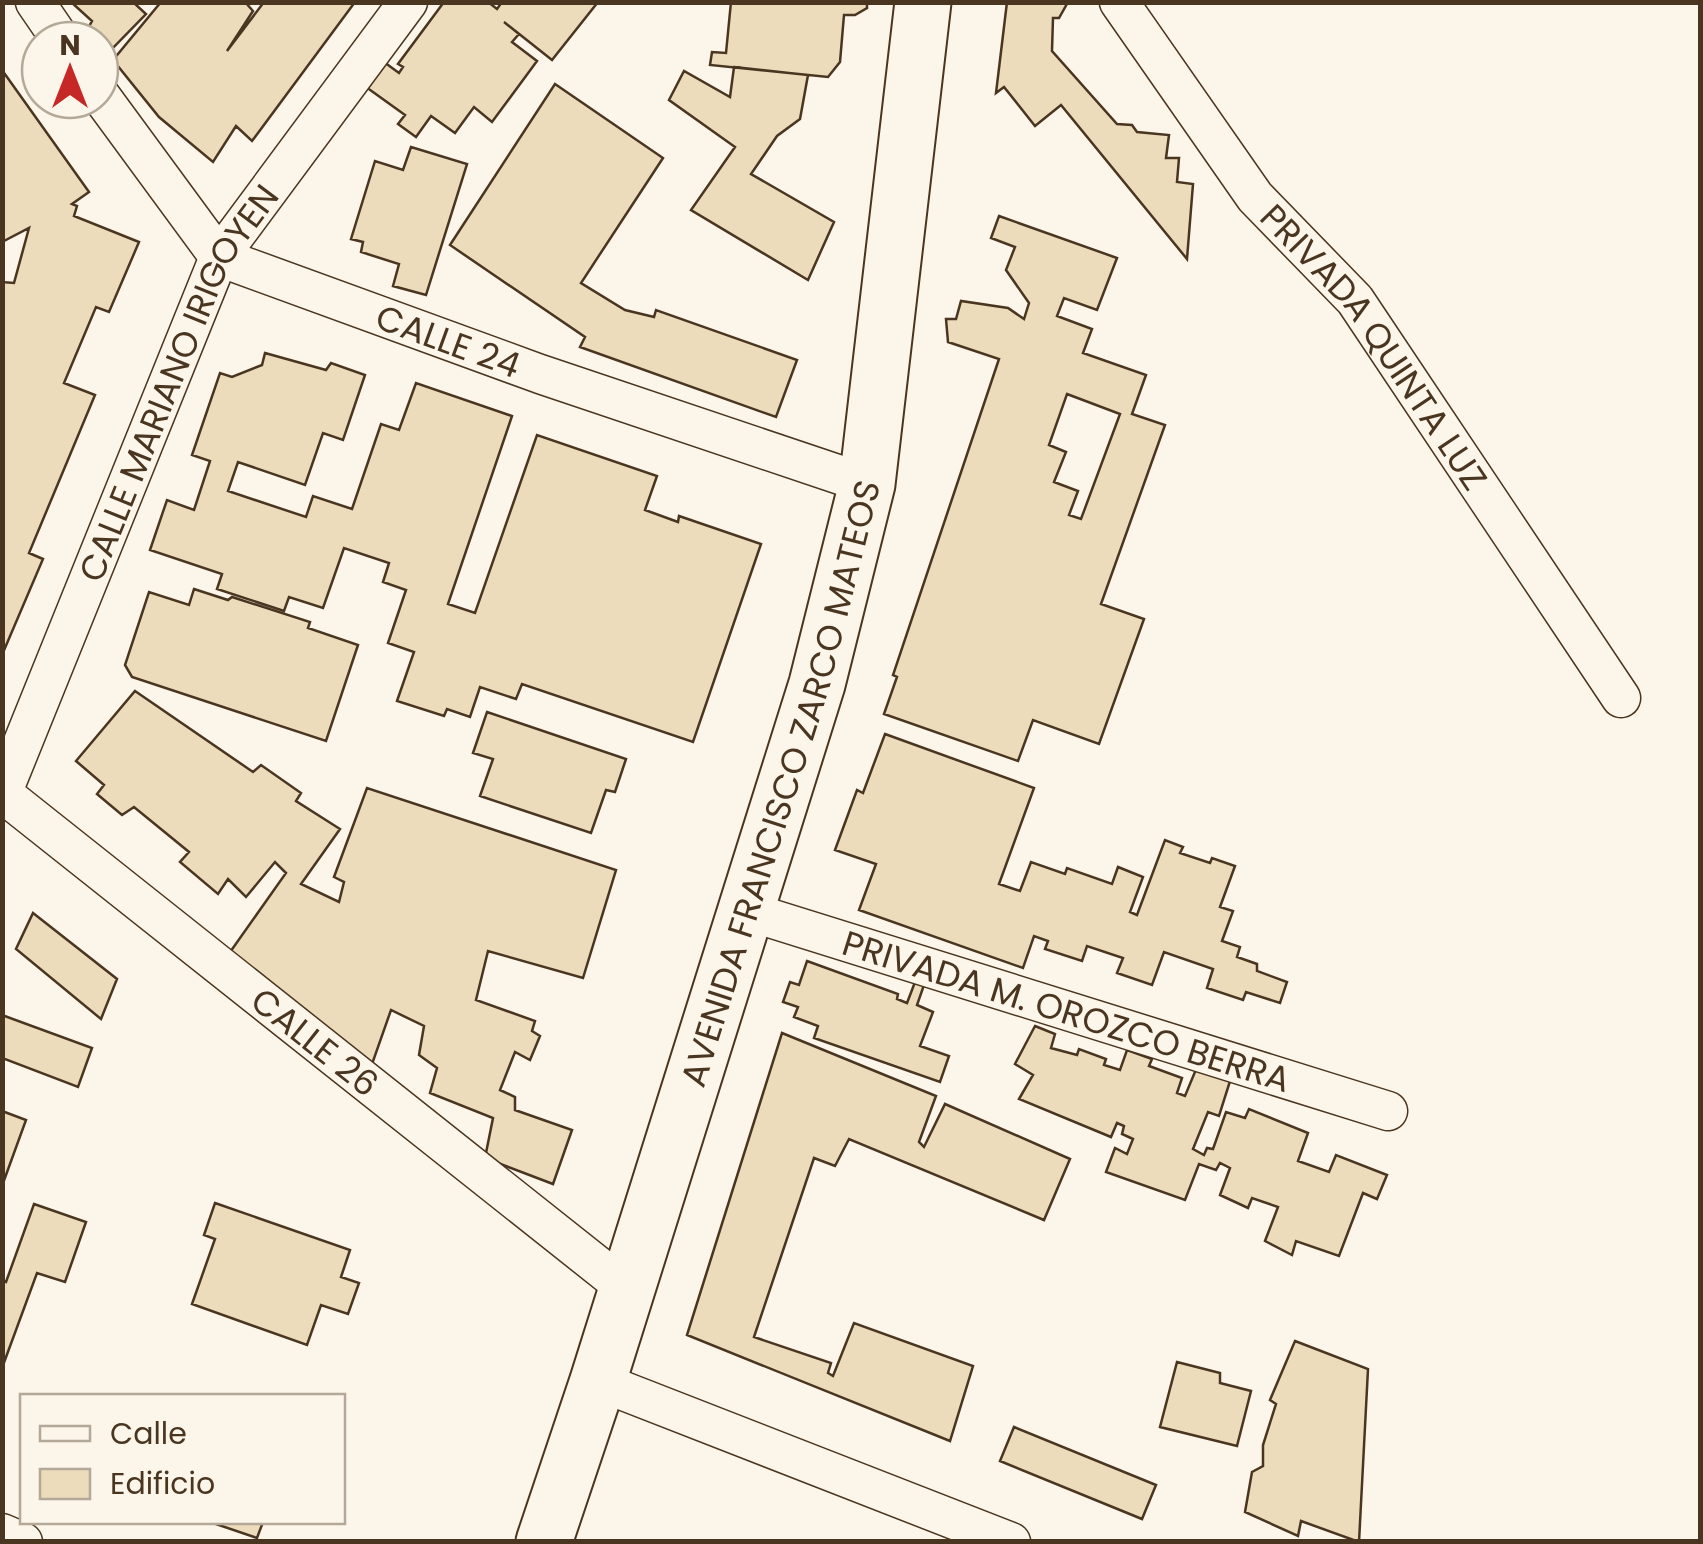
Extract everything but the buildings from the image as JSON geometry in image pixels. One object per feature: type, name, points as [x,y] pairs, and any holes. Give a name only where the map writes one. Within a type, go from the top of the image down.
[{"type":"main road","name":"AVENIDA FRANCISCO ZARCO MATEOS","points":[[544,1542],[817,684],[867,484],[923,2]]},
{"type":"street","name":"CALLE MARIANO IRIGOYEN","points":[[3,793],[219,256],[408,2]]},
{"type":"street","name":"PRIVADA QUINTA LUZ","points":[[1118,2],[1254,197],[1355,300],[1621,698]]},
{"type":"street","points":[[118,120],[219,256]]},
{"type":"street","name":"CALLE 24","points":[[219,256],[540,374],[867,484]]},
{"type":"street","name":"CALLE 26","points":[[3,793],[627,1289]]},
{"type":"street","name":"PRIVADA M. OROZCO BERRA","points":[[744,910],[1388,1111]]},
{"type":"street","points":[[598,1382],[1011,1542]]},
{"type":"street","points":[[2,1533],[23,1542]]}]
